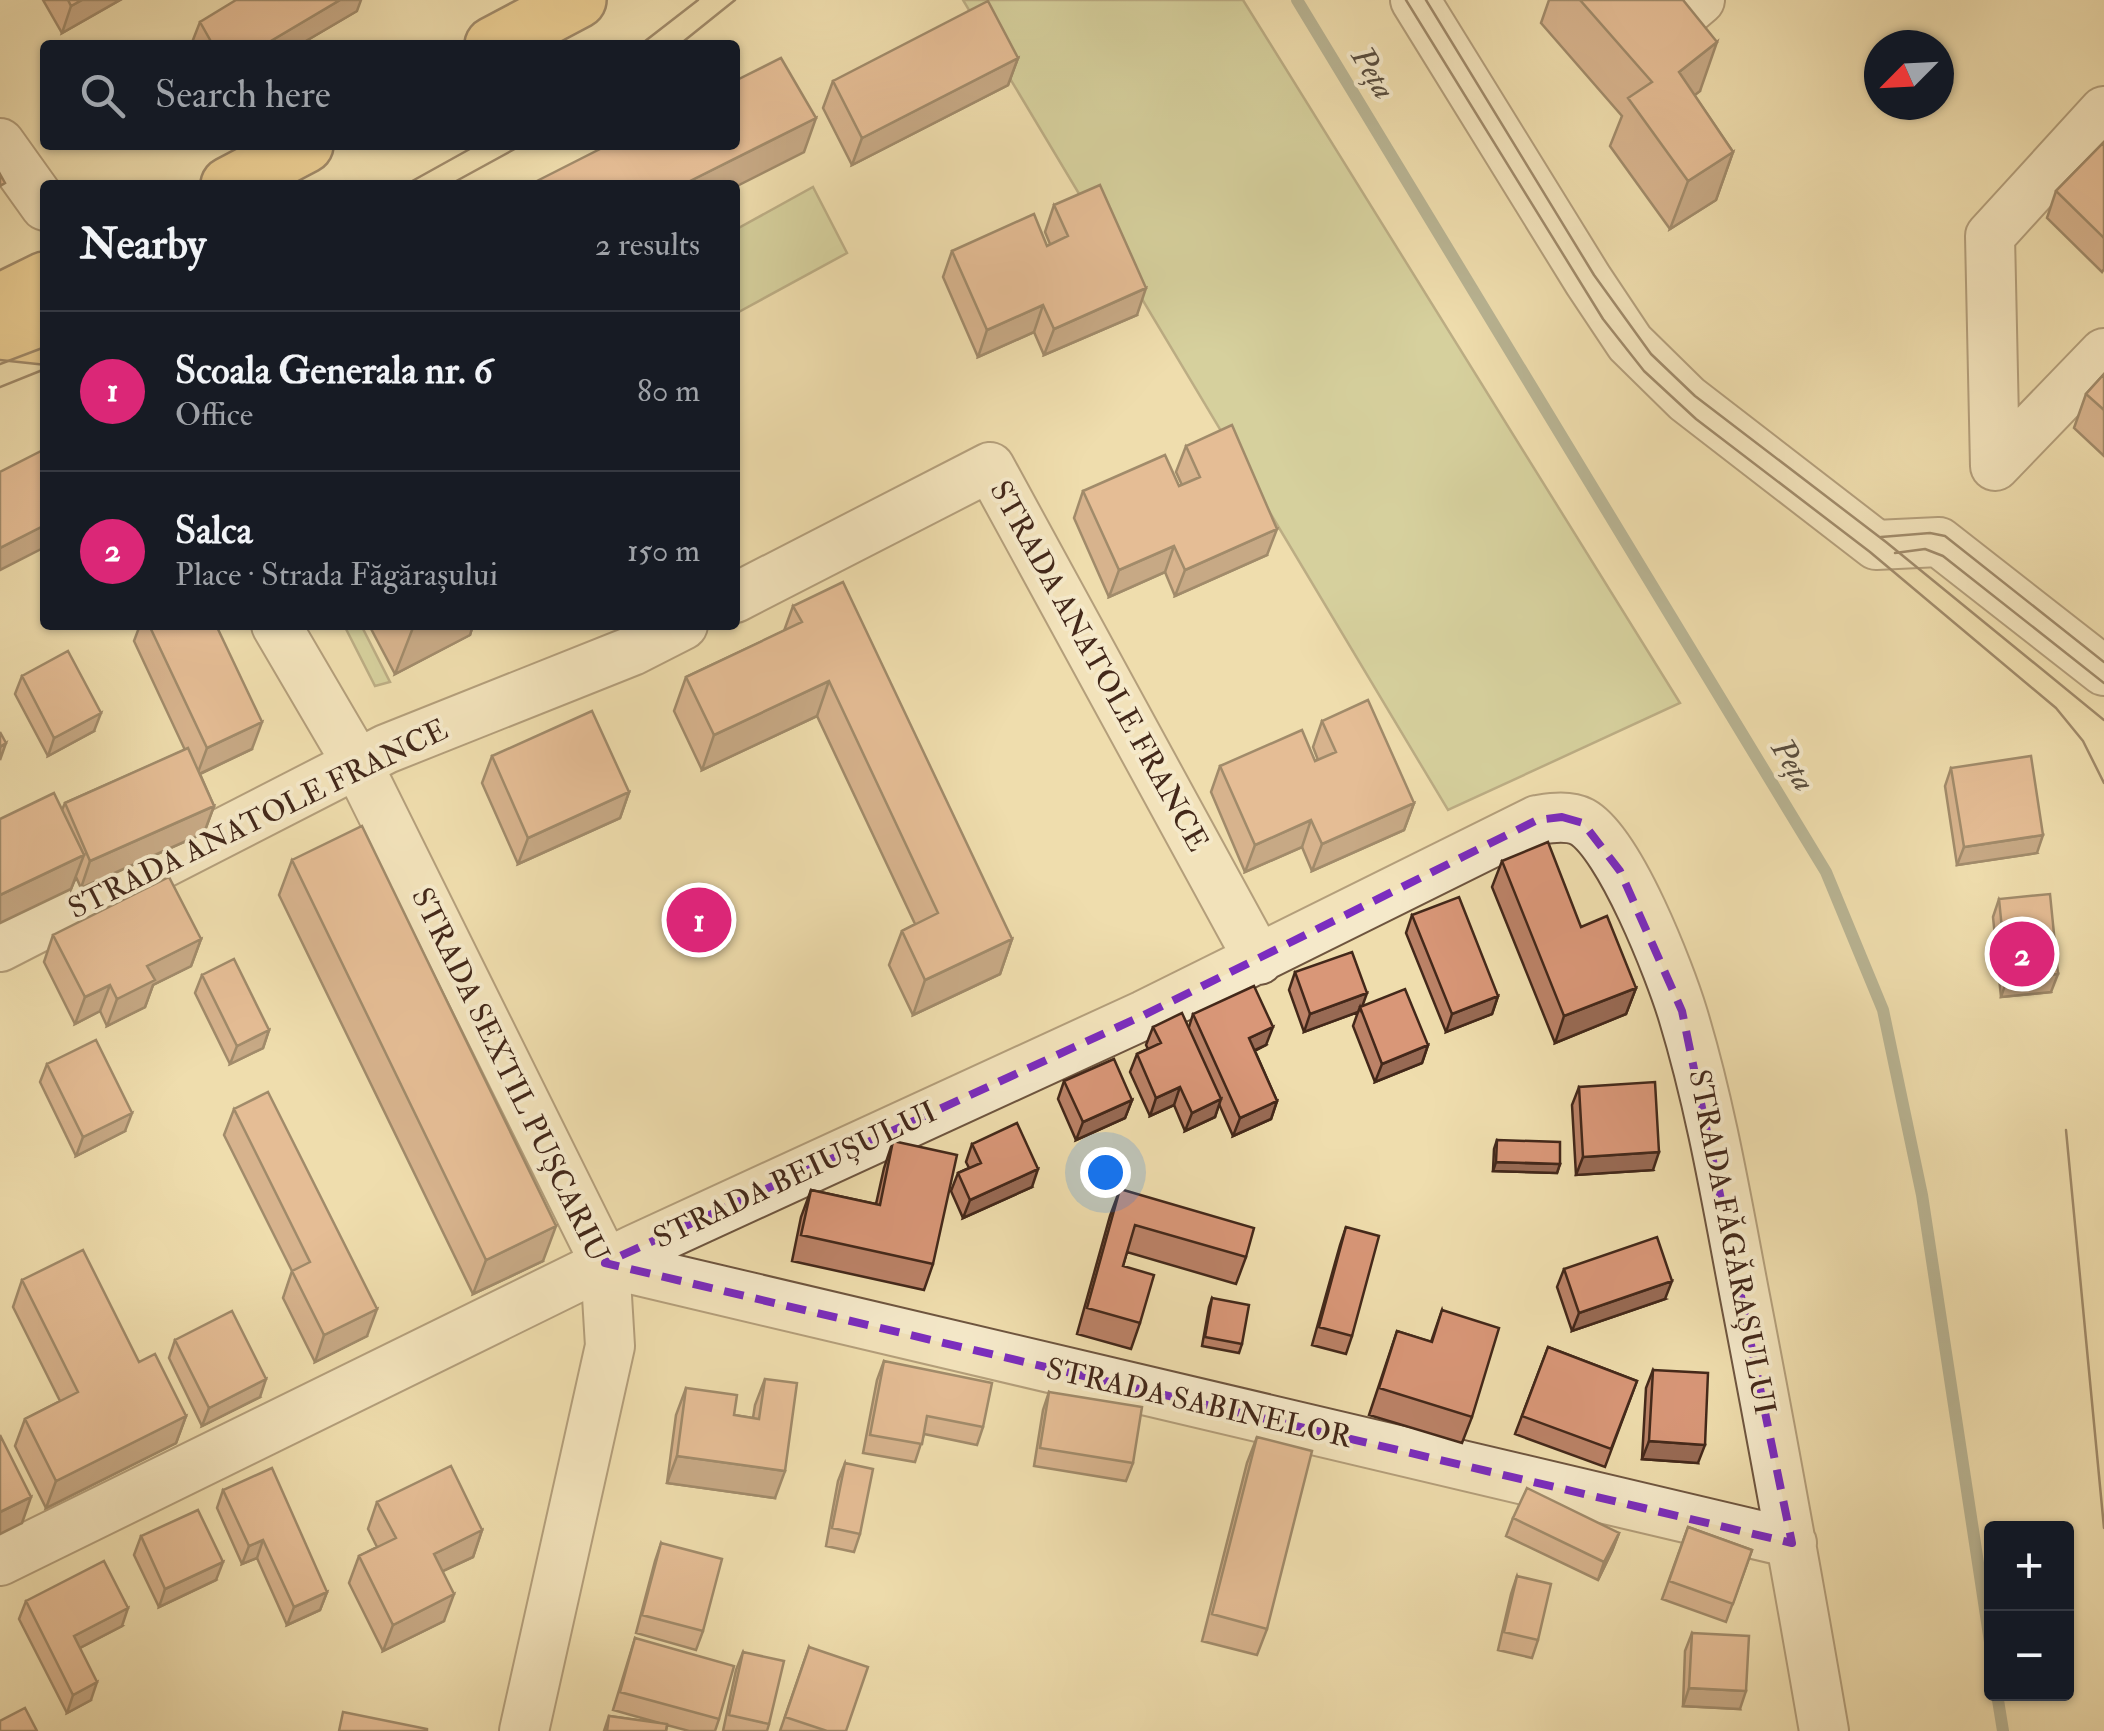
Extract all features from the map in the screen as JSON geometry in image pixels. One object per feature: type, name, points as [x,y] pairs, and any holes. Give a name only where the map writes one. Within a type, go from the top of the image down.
[{"type":"main road","points":[[503,40],[578,0]]},
{"type":"main road","points":[[238,180],[296,150]]},
{"type":"main road","points":[[280,180],[313,150]]},
{"type":"main road","points":[[0,302],[40,282]]},
{"type":"main road","points":[[0,331],[40,335]]},
{"type":"street","points":[[1415,0],[1588,280],[1653,369],[1686,399],[1876,545],[1939,542],[2104,671]]},
{"type":"street","points":[[1666,0],[1680,17],[1700,0]]},
{"type":"street","points":[[2104,111],[1990,236],[1996,466],[2104,353]]},
{"type":"street","points":[[0,143],[40,199]]},
{"type":"street","name":"STRADA ANATOLE FRANCE","points":[[740,595],[990,467],[1258,960]]},
{"type":"street","name":"STRADA SEXTIL PUȘCARIU","points":[[279,630],[358,765],[606,1263],[610,1346],[524,1731]]},
{"type":"street","name":"STRADA ANATOLE FRANCE","points":[[0,947],[386,749],[625,638],[661,630]]},
{"type":"street","name":"STRADA FĂGĂRAȘULUI","points":[[1537,820],[1562,817],[1582,822],[1603,844],[1658,946],[1682,1011],[1718,1163],[1792,1543],[1824,1731]]},
{"type":"street","name":"STRADA BEIUȘULUI","points":[[0,1560],[606,1263],[1258,960],[1537,820]]},
{"type":"street","name":"STRADA SABINELOR","points":[[606,1263],[1792,1543]]},
{"type":"highlighted area","points":[[1562,817],[1583,823],[1620,871],[1682,1011],[1792,1543],[605,1263],[1144,1015],[1537,820]]},
{"type":"green space","points":[[963,0],[1243,0],[1680,703],[1448,810]]},
{"type":"green space","points":[[813,187],[847,253],[740,311],[740,227]]},
{"type":"green space","points":[[347,630],[364,630],[390,682],[375,686]]},
{"type":"building","points":[[236,0],[340,0],[272,40],[210,40],[200,22]]},
{"type":"building","points":[[1580,0],[1683,0],[1717,42],[1679,72],[1733,152],[1688,181],[1628,98],[1652,82]]},
{"type":"building","points":[[988,1],[1018,58],[862,138],[833,81]]},
{"type":"building","points":[[781,58],[816,118],[692,180],[539,180],[598,150],[740,150],[740,78]]},
{"type":"building","points":[[2104,142],[2104,238],[2056,191]]},
{"type":"building","points":[[1100,185],[1146,288],[1054,329],[1043,305],[987,330],[952,251],[1034,214],[1047,246],[1068,236],[1054,205]]},
{"type":"building","points":[[2104,374],[2104,410],[2086,394]]},
{"type":"building","points":[[1232,425],[1277,529],[1185,570],[1174,546],[1119,570],[1083,491],[1165,455],[1179,486],[1200,477],[1186,446]]},
{"type":"building","points":[[40,452],[40,528],[0,548],[0,472]]},
{"type":"building","points":[[843,582],[1012,939],[925,980],[902,931],[938,913],[829,681],[714,735],[686,677],[802,622],[793,606]]},
{"type":"building","points":[[151,630],[218,630],[262,722],[207,748]]},
{"type":"building","points":[[68,651],[101,713],[54,738],[22,676]]},
{"type":"building","points":[[1368,700],[1414,803],[1322,844],[1311,820],[1255,845],[1220,766],[1302,730],[1315,761],[1336,752],[1322,721]]},
{"type":"building","points":[[592,711],[629,792],[528,838],[492,756]]},
{"type":"building","points":[[188,748],[214,806],[90,861],[65,803]]},
{"type":"building","points":[[2031,756],[2043,835],[1964,847],[1951,768]]},
{"type":"building","points":[[54,793],[84,855],[0,895],[0,819]]},
{"type":"building","points":[[362,826],[556,1226],[486,1260],[292,860]]},
{"type":"building","points":[[1548,842],[1581,927],[1607,916],[1636,988],[1564,1016],[1502,861]]},
{"type":"building","points":[[169,877],[201,939],[147,966],[155,980],[117,999],[110,985],[85,997],[53,935]]},
{"type":"building","points":[[2050,894],[2058,974],[2007,979],[1999,899]]},
{"type":"building","points":[[1459,897],[1498,996],[1452,1014],[1412,915]]},
{"type":"building","points":[[1352,952],[1367,993],[1310,1014],[1295,972]]},
{"type":"building","points":[[234,959],[269,1030],[237,1046],[202,975]]},
{"type":"building","points":[[1254,986],[1273,1027],[1249,1038],[1277,1101],[1240,1118],[1193,1014]]},
{"type":"building","points":[[1405,989],[1428,1045],[1382,1064],[1360,1007]]},
{"type":"building","points":[[1182,1013],[1221,1099],[1192,1113],[1180,1087],[1156,1098],[1137,1054],[1161,1043],[1153,1027]]},
{"type":"building","points":[[96,1040],[132,1113],[83,1137],[47,1064]]},
{"type":"building","points":[[1114,1059],[1132,1100],[1083,1122],[1064,1081]]},
{"type":"building","points":[[1655,1082],[1659,1152],[1583,1157],[1579,1087]]},
{"type":"building","points":[[268,1092],[377,1309],[324,1335],[292,1271],[310,1262],[234,1109]]},
{"type":"building","points":[[1017,1123],[1038,1169],[970,1200],[958,1173],[981,1163],[972,1144]]},
{"type":"building","points":[[1497,1140],[1560,1142],[1560,1164],[1496,1162]]},
{"type":"building","points":[[893,1141],[957,1155],[933,1264],[801,1235],[811,1190],[880,1205]]},
{"type":"building","points":[[1120,1189],[1254,1228],[1246,1257],[1135,1225],[1123,1266],[1154,1275],[1140,1323],[1087,1308]]},
{"type":"building","points":[[1346,1227],[1379,1236],[1352,1336],[1319,1327]]},
{"type":"building","points":[[1657,1237],[1672,1281],[1579,1313],[1564,1269]]},
{"type":"building","points":[[83,1250],[139,1362],[155,1354],[186,1416],[56,1481],[25,1419],[78,1392],[22,1280]]},
{"type":"building","points":[[1212,1298],[1249,1305],[1242,1344],[1205,1337]]},
{"type":"building","points":[[1442,1310],[1499,1328],[1472,1417],[1379,1388],[1397,1331],[1432,1342]]},
{"type":"building","points":[[232,1311],[266,1379],[209,1408],[175,1340]]},
{"type":"building","points":[[1548,1347],[1637,1381],[1611,1449],[1522,1416]]},
{"type":"building","points":[[884,1361],[992,1383],[983,1427],[927,1416],[922,1444],[870,1435]]},
{"type":"building","points":[[1653,1370],[1708,1373],[1705,1445],[1649,1441]]},
{"type":"building","points":[[765,1379],[797,1383],[785,1471],[677,1456],[686,1388],[737,1395],[734,1415],[759,1419]]},
{"type":"building","points":[[1049,1392],[1142,1407],[1133,1463],[1040,1448]]},
{"type":"building","points":[[0,1435],[31,1497],[0,1512]]},
{"type":"building","points":[[1257,1437],[1312,1451],[1267,1629],[1212,1614]]},
{"type":"building","points":[[845,1463],[873,1469],[860,1534],[832,1528]]},
{"type":"building","points":[[451,1466],[482,1530],[434,1554],[454,1594],[393,1625],[359,1556],[396,1538],[377,1502]]},
{"type":"building","points":[[272,1468],[327,1592],[294,1607],[263,1540],[249,1546],[223,1490]]},
{"type":"building","points":[[1527,1488],[1619,1533],[1604,1562],[1513,1518]]},
{"type":"building","points":[[198,1510],[223,1562],[165,1589],[141,1536]]},
{"type":"building","points":[[1688,1527],[1752,1550],[1733,1604],[1669,1581]]},
{"type":"building","points":[[661,1543],[722,1559],[703,1631],[642,1615]]},
{"type":"building","points":[[104,1561],[128,1608],[74,1636],[97,1682],[73,1695],[26,1601]]},
{"type":"building","points":[[1517,1576],[1551,1584],[1538,1640],[1504,1632]]},
{"type":"building","points":[[1692,1633],[1749,1636],[1746,1691],[1689,1688]]},
{"type":"building","points":[[635,1638],[734,1666],[719,1719],[620,1692]]},
{"type":"building","points":[[809,1647],[868,1667],[846,1731],[827,1731],[785,1717]]},
{"type":"building","points":[[743,1652],[784,1661],[769,1724],[729,1715]]},
{"type":"building","points":[[25,1708],[37,1731],[0,1731],[0,1721]]},
{"type":"building","points":[[343,1712],[427,1729],[427,1731],[339,1731]]},
{"type":"building","points":[[609,1716],[667,1724],[666,1731],[607,1731]]},
{"type":"waterway","name":"Peța","points":[[1297,0],[1826,872],[1883,1010],[1922,1195],[1985,1611]]},
{"type":"waterway","name":"Peța","points":[[1998,1701],[2003,1731]]},
{"type":"tram line","points":[[646,40],[698,0]]},
{"type":"tram line","points":[[685,40],[735,0]]},
{"type":"tram line","points":[[1406,0],[1603,319],[1644,371],[1696,419],[1870,552],[2056,708],[2083,741],[2104,783]]},
{"type":"tram line","points":[[1426,0],[1594,275],[1651,354],[1695,396],[1886,542],[2104,720]]},
{"type":"tram line","points":[[414,180],[468,150]]},
{"type":"tram line","points":[[458,180],[513,150]]},
{"type":"tram line","points":[[0,364],[40,349]]},
{"type":"tram line","points":[[0,387],[40,371]]},
{"type":"tram line","points":[[1881,537],[1930,533],[1945,536],[2104,662]]},
{"type":"tram line","points":[[1895,553],[1925,549],[1943,556],[2104,683]]},
{"type":"tram line","points":[[2066,1130],[2104,1528]]},
{"type":"place","name":"Scoala Generala nr. 6","points":[[699,920]]},
{"type":"place","name":"Salca","points":[[2022,954]]}]
